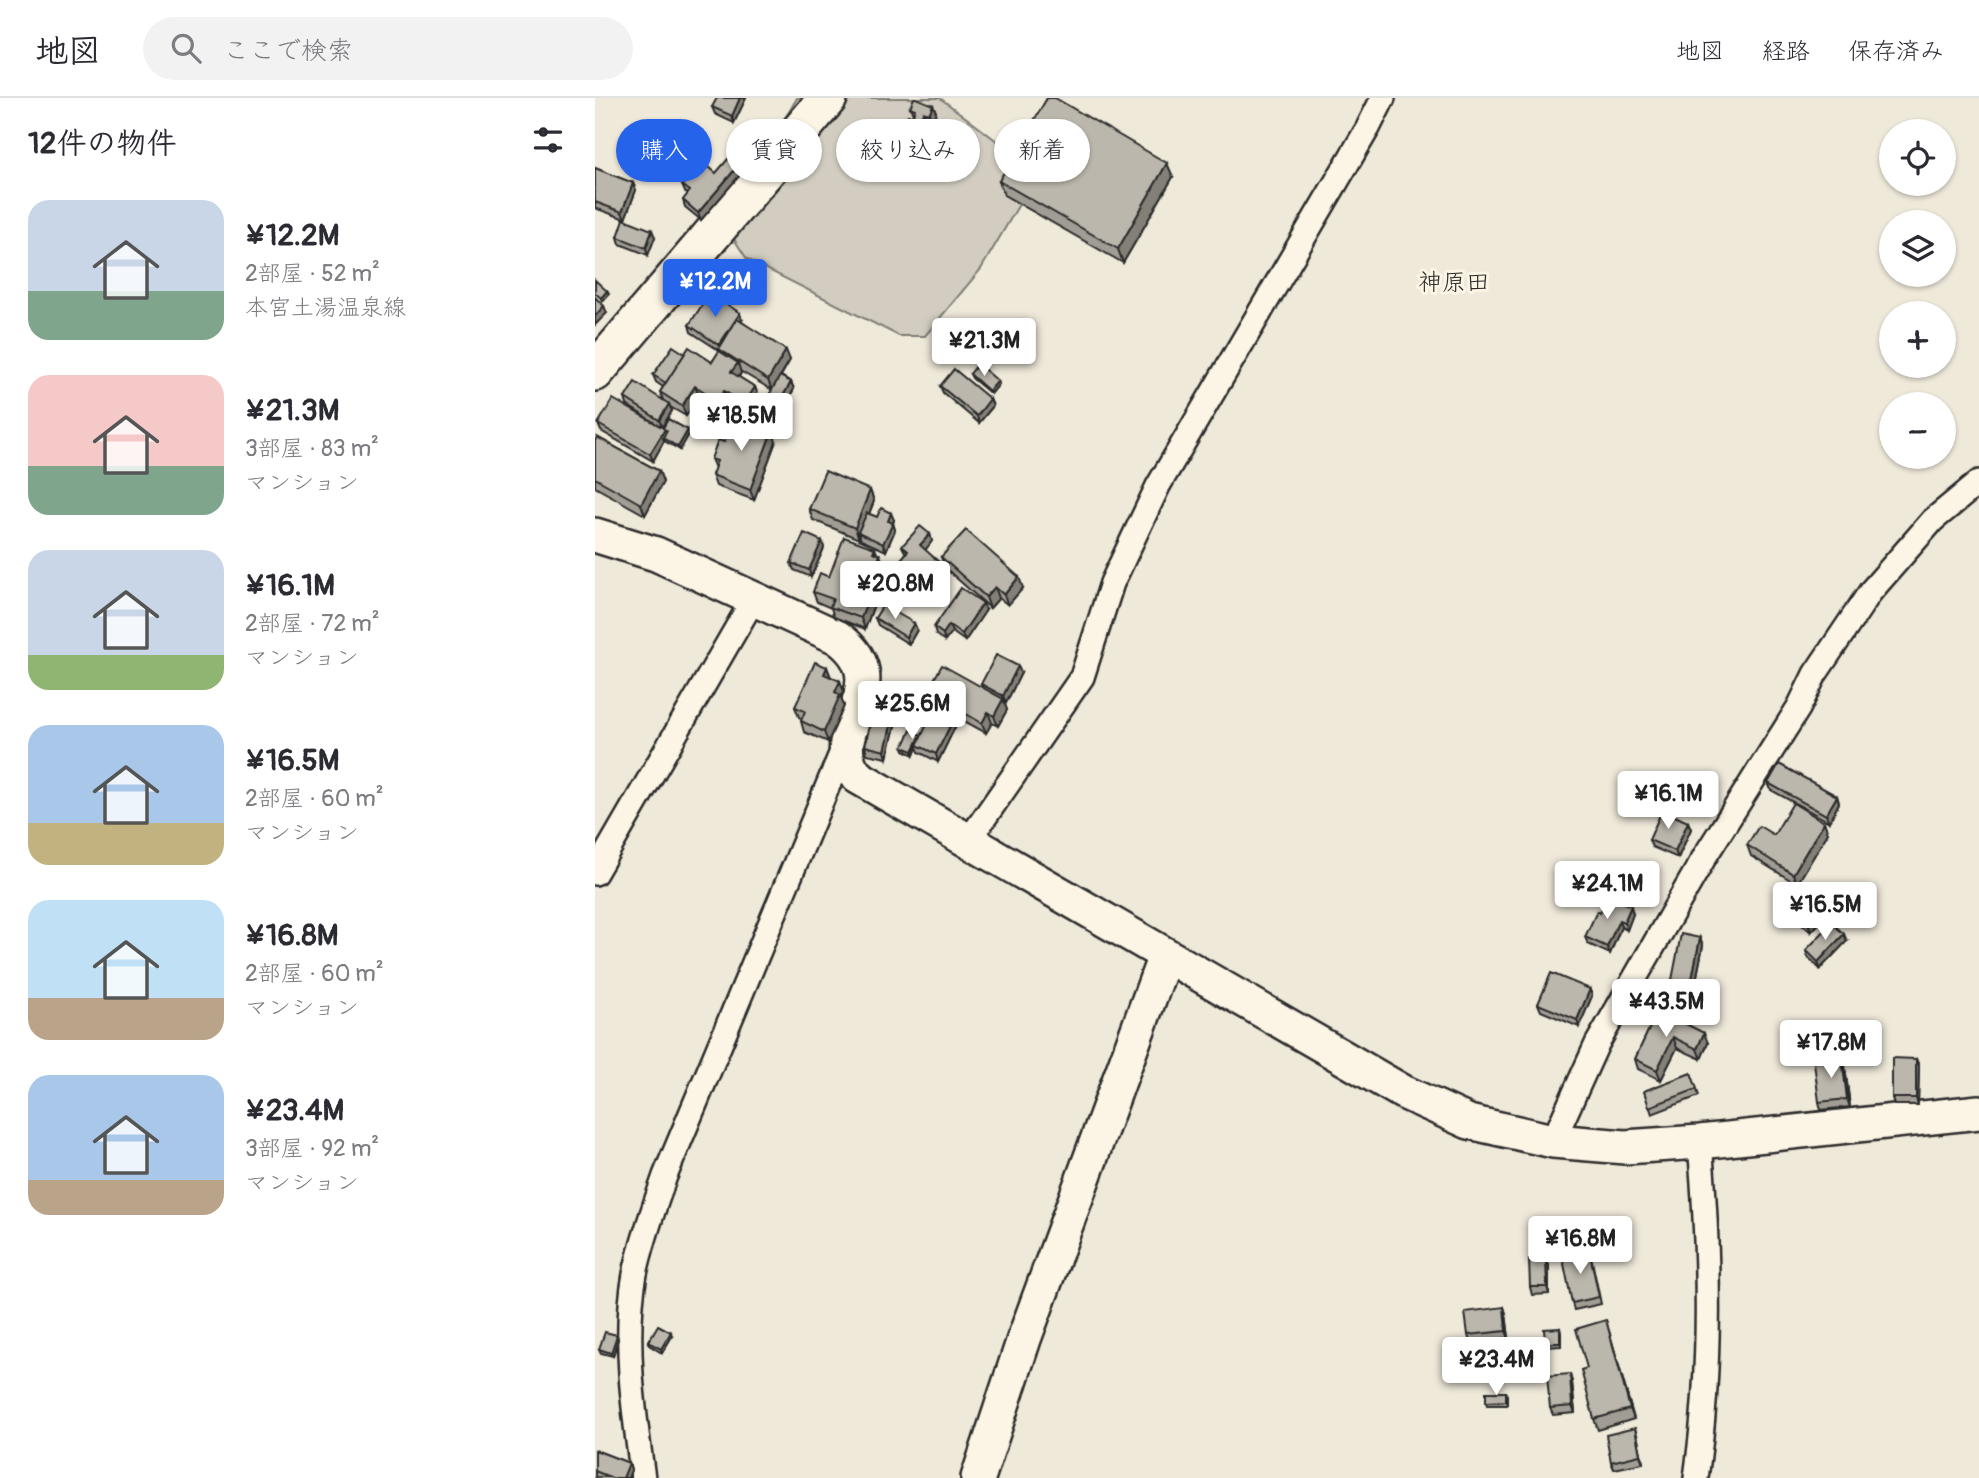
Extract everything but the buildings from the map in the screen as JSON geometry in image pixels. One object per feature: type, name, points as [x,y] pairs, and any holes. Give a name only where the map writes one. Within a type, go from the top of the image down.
[{"type":"main road","points":[[595,372],[828,98]]},
{"type":"street","points":[[969,840],[1082,677],[1112,583],[1158,486],[1383,98]]},
{"type":"street","points":[[1553,1141],[1597,1044],[1712,845],[1799,707],[1815,674],[1871,591],[1933,520],[1979,482]]},
{"type":"street","points":[[595,535],[656,554],[837,637],[858,656],[863,678],[847,740],[665,1176],[646,1232],[635,1276],[630,1349],[636,1432],[643,1478]]},
{"type":"street","points":[[595,873],[753,600]]},
{"type":"street","points":[[847,740],[848,761],[858,777],[1403,1092],[1469,1122],[1553,1141],[1625,1147],[1700,1142],[1979,1112]]},
{"type":"street","points":[[978,1478],[1024,1339],[1165,956]]},
{"type":"street","points":[[1696,1478],[1703,1433],[1708,1346],[1708,1238],[1700,1142]]},
{"type":"shaded area","points":[[797,98],[940,98],[968,119],[836,119],[836,182],[980,182],[980,128],[994,139],[994,182],[1032,182],[981,269],[925,336],[899,336],[747,259],[724,224],[748,182],[822,182],[822,119],[785,119]]},
{"type":"district","name":"神原田","points":[[1454,282]]}]
